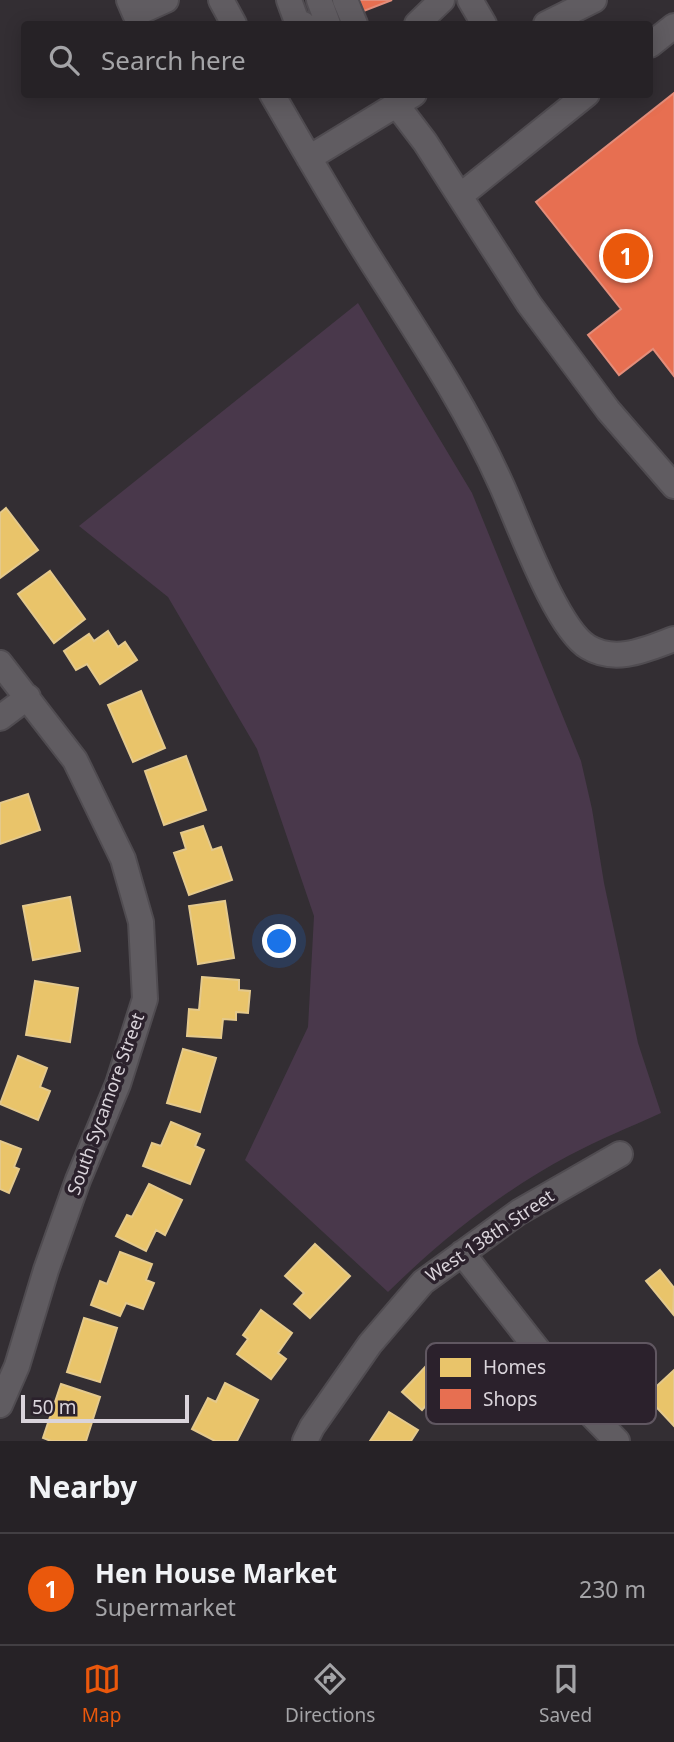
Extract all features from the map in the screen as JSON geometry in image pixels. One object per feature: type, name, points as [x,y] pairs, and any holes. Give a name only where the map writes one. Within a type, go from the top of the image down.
[{"type":"street","points":[[129,0],[135,14],[166,0]]},
{"type":"street","points":[[221,0],[232,21]]},
{"type":"street","points":[[289,0],[297,21]]},
{"type":"street","points":[[319,0],[327,21]]},
{"type":"street","points":[[330,0],[338,21]]},
{"type":"street","points":[[345,0],[354,21]]},
{"type":"street","points":[[420,21],[442,0]]},
{"type":"street","points":[[470,0],[482,21]]},
{"type":"street","points":[[552,21],[594,0]]},
{"type":"street","points":[[653,42],[674,26]]},
{"type":"street","points":[[274,98],[475,429],[552,600],[569,630],[588,647],[610,654],[633,654],[674,639]]},
{"type":"street","points":[[460,196],[582,98]]},
{"type":"street","points":[[309,158],[405,99],[425,142],[529,304],[608,410],[674,486]]},
{"type":"street","name":"South Sycamore Street","points":[[0,663],[75,760],[122,859],[141,922],[145,999],[118,1084],[78,1180],[17,1366],[0,1405]]},
{"type":"street","points":[[0,718],[28,697]]},
{"type":"street","name":"West 138th Street","points":[[305,1441],[370,1344],[423,1282],[519,1212],[621,1154]]},
{"type":"street","points":[[462,1253],[532,1343]]},
{"type":"street","points":[[600,1424],[617,1441]]},
{"type":"shaded area","points":[[358,303],[472,493],[581,761],[638,1043],[661,1113],[579,1150],[519,1185],[451,1235],[388,1292],[245,1160],[308,1027],[314,916],[257,749],[168,597],[79,526]]},
{"type":"building: Homes","points":[[6,508],[38,550],[0,578],[0,513]]},
{"type":"building: Homes","points":[[50,571],[85,619],[54,643],[18,594]]},
{"type":"building: Homes","points":[[108,631],[118,647],[125,642],[137,660],[100,684],[87,664],[76,670],[64,651],[89,634],[94,641]]},
{"type":"building: Homes","points":[[141,691],[165,748],[133,762],[108,705]]},
{"type":"building: Homes","points":[[186,756],[206,810],[164,825],[145,771]]},
{"type":"building: Homes","points":[[28,794],[40,830],[0,844],[0,803]]},
{"type":"building: Homes","points":[[203,826],[212,850],[221,847],[232,880],[189,895],[174,853],[186,849],[181,833]]},
{"type":"building: Homes","points":[[70,897],[80,951],[33,960],[23,906]]},
{"type":"building: Homes","points":[[225,901],[234,958],[198,964],[189,906]]},
{"type":"building: Homes","points":[[202,977],[239,980],[239,990],[250,991],[248,1013],[236,1012],[236,1020],[223,1019],[221,1038],[187,1036],[189,1009],[199,1010]]},
{"type":"building: Homes","points":[[35,981],[78,988],[70,1042],[26,1035]]},
{"type":"building: Homes","points":[[183,1049],[216,1058],[200,1112],[167,1103]]},
{"type":"building: Homes","points":[[18,1056],[47,1068],[40,1087],[50,1091],[38,1120],[0,1104]]},
{"type":"building: Homes","points":[[171,1122],[200,1134],[195,1146],[204,1150],[190,1184],[143,1166],[152,1143],[161,1146]]},
{"type":"building: Homes","points":[[0,1141],[21,1149],[14,1167],[19,1169],[9,1193],[0,1189]]},
{"type":"building: Homes","points":[[149,1184],[182,1200],[165,1235],[156,1230],[146,1251],[116,1236],[127,1215],[132,1217]]},
{"type":"building: Homes","points":[[315,1244],[350,1276],[310,1318],[294,1304],[304,1293],[285,1276]]},
{"type":"building: Homes","points":[[120,1252],[152,1264],[146,1280],[154,1283],[143,1309],[126,1303],[120,1316],[91,1305],[100,1281],[107,1284]]},
{"type":"building: Homes","points":[[660,1270],[674,1288],[673,1314],[646,1281]]},
{"type":"building: Homes","points":[[261,1310],[292,1333],[278,1353],[286,1359],[271,1379],[237,1354],[248,1339],[243,1335]]},
{"type":"building: Homes","points":[[84,1318],[117,1328],[100,1382],[67,1372]]},
{"type":"building: Homes","points":[[426,1366],[426,1406],[422,1410],[402,1392]]},
{"type":"building: Homes","points":[[674,1370],[674,1426],[656,1407],[656,1387]]},
{"type":"building: Homes","points":[[225,1383],[258,1400],[237,1441],[215,1441],[192,1429],[208,1398],[216,1402]]},
{"type":"building: Homes","points":[[61,1384],[100,1397],[86,1441],[51,1441],[43,1438]]},
{"type":"building: Homes","points":[[389,1412],[418,1430],[411,1441],[370,1441]]},
{"type":"building: Shops","points":[[351,0],[392,0],[356,14]]},
{"type":"building: Shops","points":[[674,93],[674,376],[653,349],[619,375],[588,335],[621,309],[536,202]]},
{"type":"place","name":"Hen House Market","points":[[626,256]]}]
